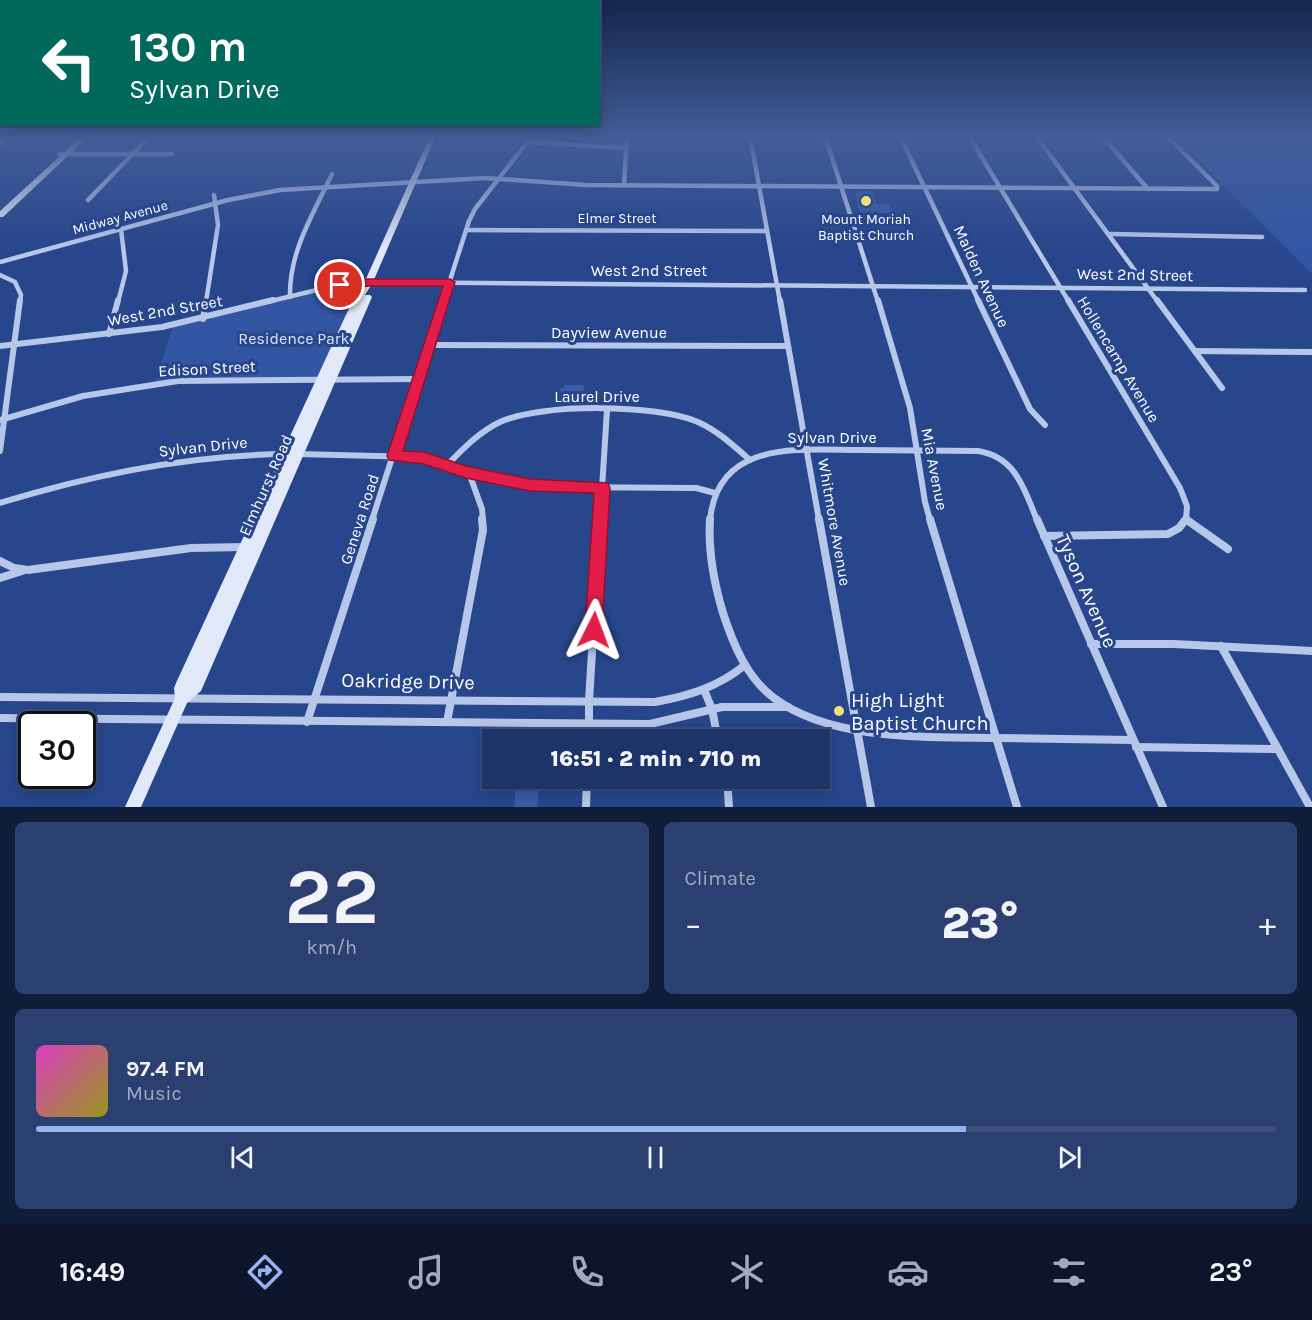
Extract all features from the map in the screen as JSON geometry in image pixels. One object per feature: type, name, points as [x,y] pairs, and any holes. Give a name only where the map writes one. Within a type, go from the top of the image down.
[{"type":"street","points":[[0,206],[39,174]]},
{"type":"street","points":[[0,215],[43,174]]},
{"type":"street","points":[[88,200],[114,174]]},
{"type":"street","points":[[290,297],[289,278],[292,258],[332,174]]},
{"type":"street","name":"Elmhurst Road","points":[[133,807],[182,698],[195,686],[251,547],[292,454],[370,290],[369,282],[417,174]]},
{"type":"street","name":"Geneva Road","points":[[306,722],[467,230],[480,200],[502,174]]},
{"type":"street","points":[[624,185],[625,174]]},
{"type":"street","name":"Whitmore Avenue","points":[[757,174],[871,807]]},
{"type":"street","name":"Mia Avenue","points":[[837,174],[907,396],[925,502],[1017,807]]},
{"type":"street","name":"Malden Avenue","points":[[918,174],[1030,409],[1045,425]]},
{"type":"street","name":"Hollencamp Avenue","points":[[993,174],[1184,495],[1188,505],[1187,520]]},
{"type":"street","points":[[1064,174],[1222,388]]},
{"type":"street","points":[[1135,174],[1148,189]]},
{"type":"street","name":"Midway Avenue","points":[[0,262],[216,203],[272,191],[326,187],[498,178],[624,185],[1217,189],[1217,186],[1205,174]]},
{"type":"street","points":[[202,319],[218,225],[214,195]]},
{"type":"street","points":[[109,334],[126,271],[121,229]]},
{"type":"street","name":"Elmer Street","points":[[467,230],[766,231]]},
{"type":"street","points":[[1110,234],[1262,237]]},
{"type":"street","points":[[0,274],[12,280],[20,290],[2,419],[0,452]]},
{"type":"street","name":"West 2nd Street","points":[[0,346],[162,327],[340,285],[369,282],[971,285],[1305,290]]},
{"type":"street","name":"Dayview Avenue","points":[[431,345],[787,346]]},
{"type":"street","points":[[1195,351],[1312,352]]},
{"type":"street","name":"Edison Street","points":[[2,419],[83,396],[155,384],[206,380],[420,379]]},
{"type":"street","name":"Laurel Drive","points":[[447,465],[480,432],[517,415],[548,410],[652,410],[684,416],[721,434],[750,460]]},
{"type":"street","points":[[590,729],[589,701],[607,410]]},
{"type":"street","name":"Sylvan Drive","points":[[0,503],[74,481],[146,466],[211,458],[292,454],[424,458],[469,473],[530,485],[696,488],[716,493],[732,473],[750,460],[776,451],[807,449],[978,451],[1004,460]]},
{"type":"street","name":"Tyson Avenue","points":[[1004,460],[1018,476],[1163,807]]},
{"type":"street","points":[[447,722],[483,530],[482,509],[469,473]]},
{"type":"street","points":[[716,493],[710,515],[715,580],[736,650],[745,665],[773,696],[789,707],[825,722],[906,736],[1278,749]]},
{"type":"street","points":[[1044,536],[1168,534],[1182,527],[1187,520],[1228,549]]},
{"type":"street","points":[[0,578],[28,570],[191,548],[251,547]]},
{"type":"street","points":[[0,561],[14,568],[28,570]]},
{"type":"street","points":[[1091,644],[1221,646],[1312,651]]},
{"type":"street","points":[[1221,646],[1310,807]]},
{"type":"street","name":"Oakridge Drive","points":[[0,697],[655,702],[681,698],[719,685],[745,665]]},
{"type":"street","points":[[704,690],[716,729]]},
{"type":"street","points":[[0,718],[591,725],[671,723],[711,709],[733,706],[789,707]]},
{"type":"street","points":[[586,807],[587,789]]},
{"type":"street","points":[[728,789],[729,807]]},
{"type":"green space","points":[[1212,174],[1312,174],[1312,274]]},
{"type":"green space","name":"Residence Park","points":[[369,282],[322,379],[155,384],[173,325],[325,288]]},
{"type":"building","name":"Mount Moriah Baptist Church","points":[[872,191],[876,204],[889,204],[893,213],[860,213],[855,192]]},
{"type":"building","points":[[564,385],[584,385],[583,396],[562,396],[560,388],[564,388]]},
{"type":"building","points":[[516,789],[539,789],[537,807],[514,807]]},
{"type":"place","name":"Mount Moriah Baptist Church","points":[[866,201]]},
{"type":"place","name":"High Light Baptist Church","points":[[839,711]]},
{"type":"route","points":[[340,285],[369,282],[450,282],[394,456],[424,458],[466,472],[530,485],[602,488],[594,630]]}]
